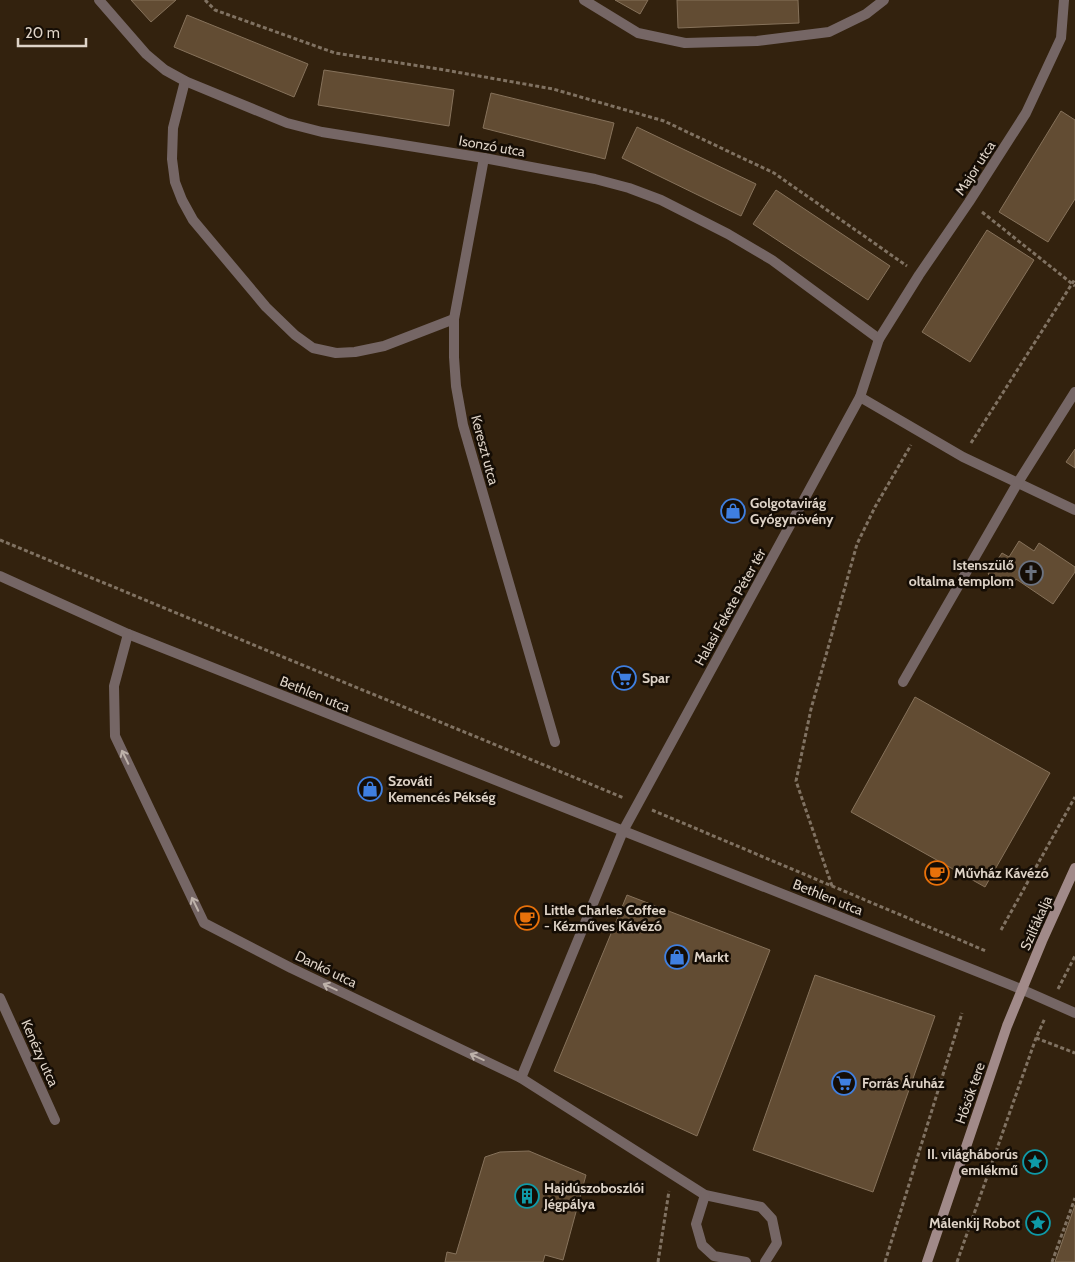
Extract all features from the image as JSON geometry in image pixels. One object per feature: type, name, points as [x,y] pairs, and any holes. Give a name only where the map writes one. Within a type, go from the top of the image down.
[{"type":"street","name":"Isonzó utca","points":[[99,0],[146,54],[165,70],[185,81],[287,123],[322,132],[484,158],[595,179],[629,188],[661,200],[728,234],[772,260],[879,339]]},
{"type":"street","points":[[584,0],[638,33],[685,43],[757,41],[828,32],[866,14],[884,0]]},
{"type":"street","name":"Major utca","points":[[879,339],[1026,113],[1061,38],[1064,0]]},
{"type":"street","points":[[185,81],[172,128],[172,159],[175,182],[182,200],[193,220],[266,307],[295,335],[313,348],[336,353],[355,352],[384,346],[454,319]]},
{"type":"street","name":"Kereszt utca","points":[[484,158],[454,319],[456,386],[463,424],[555,742]]},
{"type":"street","name":"Halasi Fekete Péter tér","points":[[623,831],[860,397],[879,339]]},
{"type":"street","points":[[903,682],[1018,484],[1075,392]]},
{"type":"street","points":[[860,397],[963,457],[1075,510]]},
{"type":"street","name":"Bethlen utca","points":[[0,576],[128,634],[1023,990],[1075,1013]]},
{"type":"street","name":"Dankó utca","points":[[128,634],[114,686],[114,736],[204,923],[291,968],[521,1078],[705,1195],[761,1207],[772,1219],[777,1243],[765,1262]]},
{"type":"street","points":[[521,1078],[623,831]]},
{"type":"street","name":"Szilfákalja","points":[[1023,990],[1042,941],[1075,868]]},
{"type":"street","name":"Hősök tere","points":[[927,1262],[1007,1026],[1023,990]]},
{"type":"street","name":"Kenézy utca","points":[[0,998],[55,1120]]},
{"type":"street","points":[[705,1195],[696,1224],[702,1245],[714,1256],[746,1262]]},
{"type":"path","points":[[205,0],[215,10],[335,53],[553,89],[664,121],[774,173],[919,275]]},
{"type":"path","points":[[969,202],[1073,285]]},
{"type":"path","points":[[963,457],[1073,285],[1075,279]]},
{"type":"path","points":[[832,886],[796,781],[811,709],[857,544],[875,507],[919,432]]},
{"type":"path","points":[[0,540],[638,804],[986,951]]},
{"type":"path","points":[[1001,930],[1075,797]]},
{"type":"path","points":[[884,1262],[962,1013]]},
{"type":"path","points":[[957,1262],[1036,1038],[1075,1054]]},
{"type":"path","points":[[658,1262],[671,1173]]},
{"type":"path","points":[[1052,1262],[1075,1198]]},
{"type":"building","points":[[131,0],[176,0],[151,22]]},
{"type":"building","points":[[615,0],[648,0],[640,14]]},
{"type":"building","points":[[677,0],[798,0],[799,23],[678,28]]},
{"type":"building","points":[[187,15],[308,64],[294,97],[174,47]]},
{"type":"building","points":[[324,70],[454,90],[449,126],[318,105]]},
{"type":"building","points":[[491,93],[614,123],[605,159],[483,128]]},
{"type":"building","points":[[1061,111],[1075,120],[1075,199],[1048,242],[999,212]]},
{"type":"building","points":[[637,127],[756,184],[741,216],[622,158]]},
{"type":"building","points":[[776,190],[890,266],[868,300],[753,224]]},
{"type":"building","points":[[987,230],[1034,260],[970,362],[922,332]]},
{"type":"building","points":[[1075,449],[1075,468],[1066,462]]},
{"type":"building","name":"Istenszülő oltalma templom","points":[[1019,541],[1034,551],[1039,543],[1075,567],[1075,572],[1053,604],[1016,579],[1010,589],[988,574],[1002,553],[1009,557]]},
{"type":"building","points":[[915,697],[1050,773],[985,887],[851,812]]},
{"type":"building","points":[[627,895],[770,950],[697,1136],[554,1071]]},
{"type":"building","name":"Forrás Áruház","points":[[815,975],[935,1016],[873,1192],[753,1150]]},
{"type":"building","name":"Hajdúszoboszlói Jégpálya","points":[[529,1151],[586,1175],[563,1260],[545,1255],[543,1262],[445,1262],[447,1252],[456,1254],[485,1157],[500,1152]]},
{"type":"building","points":[[1075,1205],[1075,1262],[1055,1262]]},
{"type":"place","name":"Golgotavirág Gyógynövény","points":[[733,511]]},
{"type":"place","name":"Istenszülő oltalma templom","points":[[1031,573]]},
{"type":"place","name":"Spar","points":[[624,678]]},
{"type":"place","name":"Szováti Kemencés Pékség","points":[[370,789]]},
{"type":"place","name":"Művház Kávézó","points":[[937,873]]},
{"type":"place","name":"Little Charles Coffee - Kézműves Kávézó","points":[[527,918]]},
{"type":"place","name":"Markt","points":[[677,957]]},
{"type":"place","name":"Forrás Áruház","points":[[844,1083]]},
{"type":"place","name":"II. világháborús emlékmű","points":[[1035,1162]]},
{"type":"place","name":"Hajdúszoboszlói Jégpálya","points":[[527,1196]]},
{"type":"place","name":"Málenkij Robot","points":[[1038,1223]]}]
